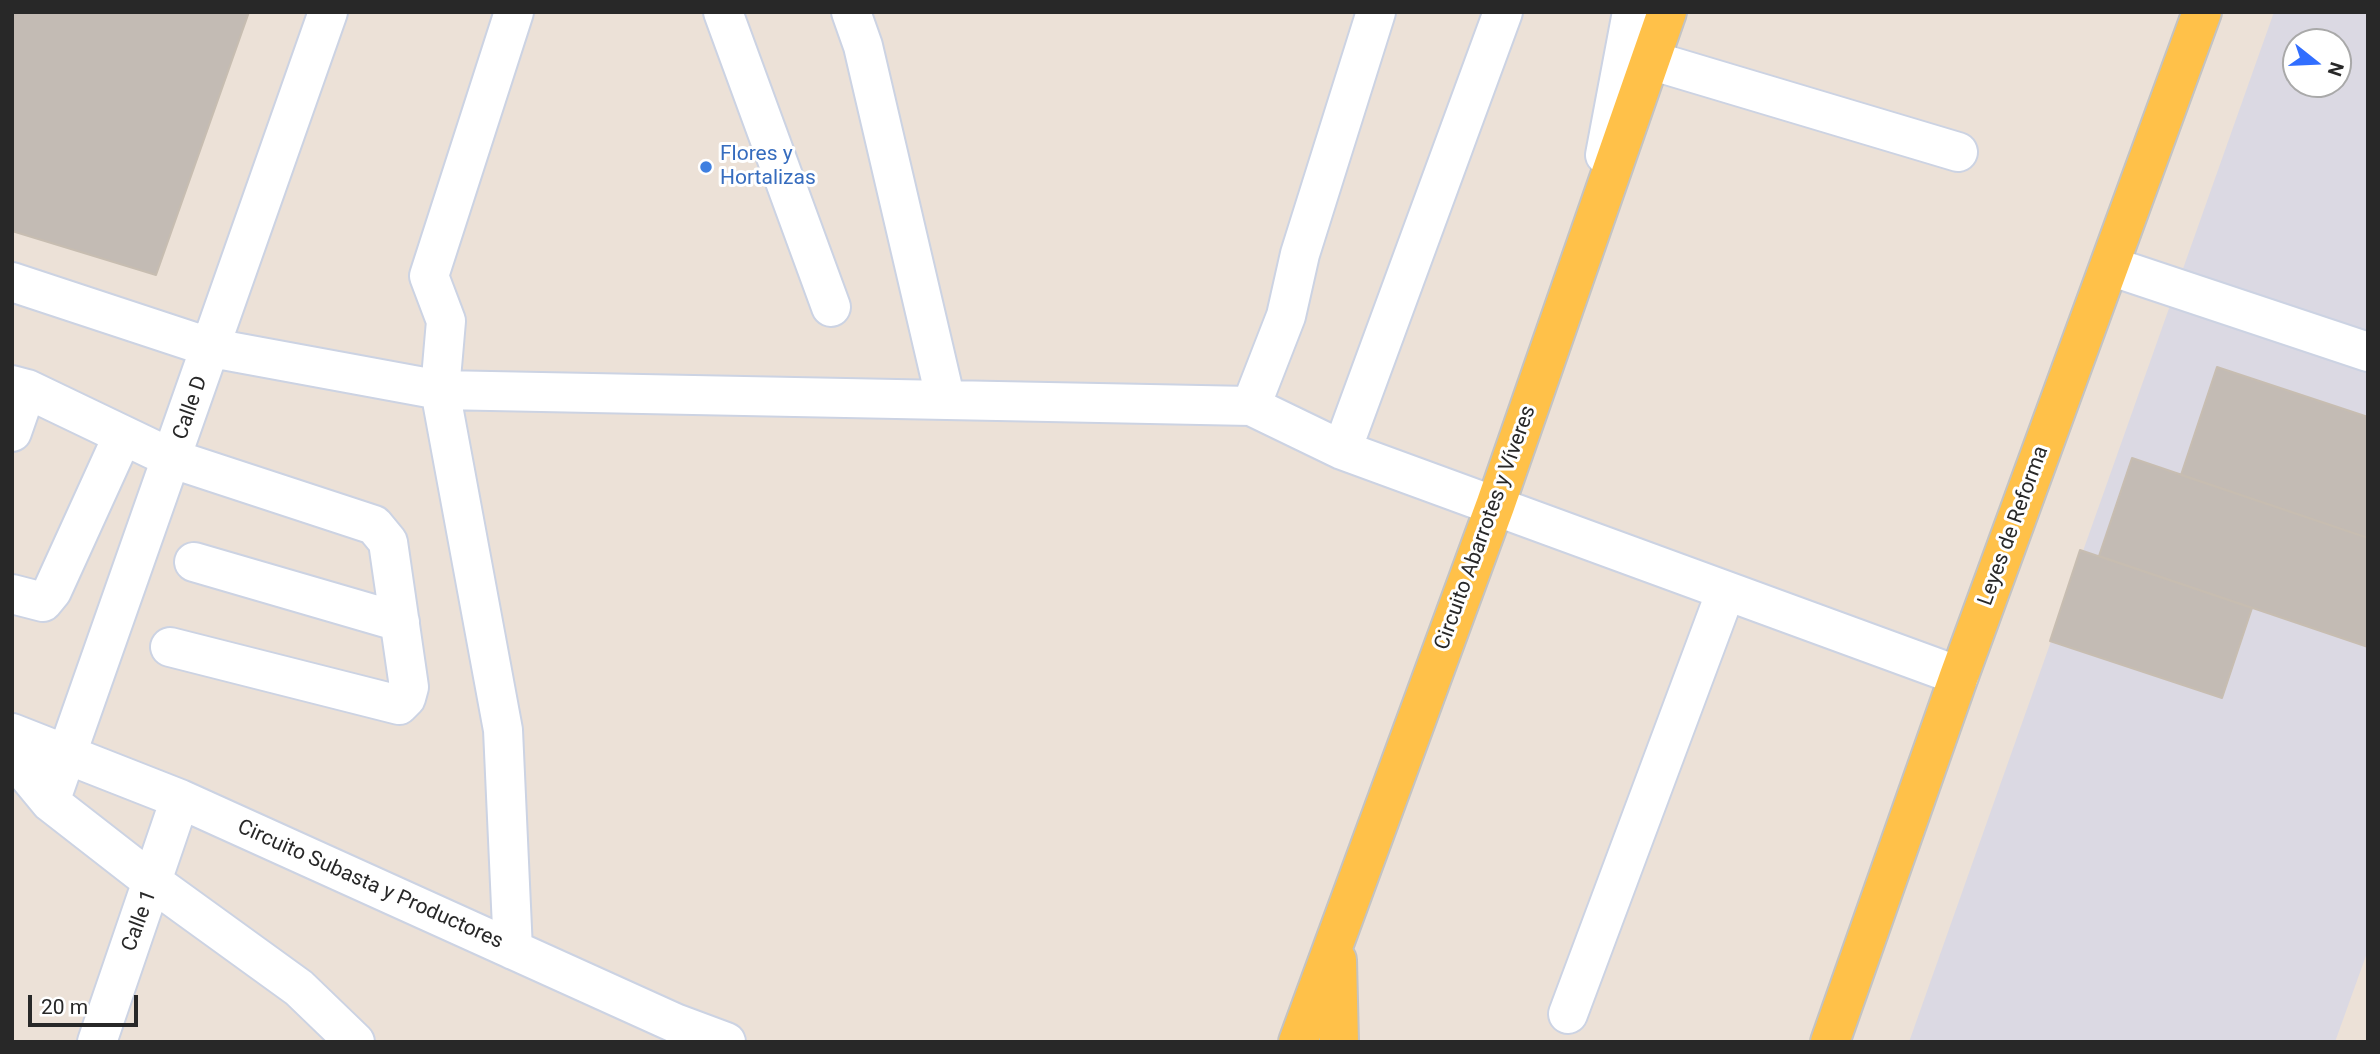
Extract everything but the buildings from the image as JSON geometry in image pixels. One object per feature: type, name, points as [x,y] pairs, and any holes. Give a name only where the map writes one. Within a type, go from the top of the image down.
[{"type":"main road","name":"Circuito Abarrotes y Víveres","points":[[1298,1042],[1495,506],[1667,12]]},
{"type":"main road","name":"Leyes de Reforma","points":[[1830,1042],[1959,676],[2202,12]]},
{"type":"main road","points":[[1336,944],[1339,1042]]},
{"type":"street","name":"Calle D","points":[[50,802],[173,459],[328,12]]},
{"type":"street","points":[[513,950],[503,730],[440,390],[446,321],[429,276],[514,12]]},
{"type":"street","points":[[723,12],[831,307]]},
{"type":"street","points":[[851,12],[863,46],[945,397]]},
{"type":"street","points":[[1251,406],[1286,316],[1300,254],[1376,12]]},
{"type":"street","points":[[1342,450],[1503,12]]},
{"type":"street","points":[[1592,226],[1632,12]]},
{"type":"street","points":[[1650,60],[1958,152]]},
{"type":"street","points":[[2110,266],[2368,352]]},
{"type":"street","points":[[12,282],[212,348],[440,390],[945,397],[1251,406],[1342,450],[1959,676]]},
{"type":"street","points":[[12,432],[20,387],[173,459],[374,525],[388,542],[410,687],[407,698],[399,705],[170,647]]},
{"type":"street","points":[[12,594],[43,602],[52,591],[122,435]]},
{"type":"street","points":[[194,562],[400,622]]},
{"type":"street","points":[[1568,1014],[1726,591]]},
{"type":"street","name":"Circuito Subasta y Productores","points":[[12,733],[180,799],[513,950],[726,1042]]},
{"type":"street","points":[[12,756],[50,802],[154,883],[299,988],[355,1042]]},
{"type":"street","name":"Calle 1","points":[[97,1042],[154,883],[180,799]]},
{"type":"shaded area","points":[[2274,12],[2368,12],[2368,950],[2335,1042],[1909,1042]]},
{"type":"place","name":"Flores y Hortalizas","points":[[706,167]]}]
